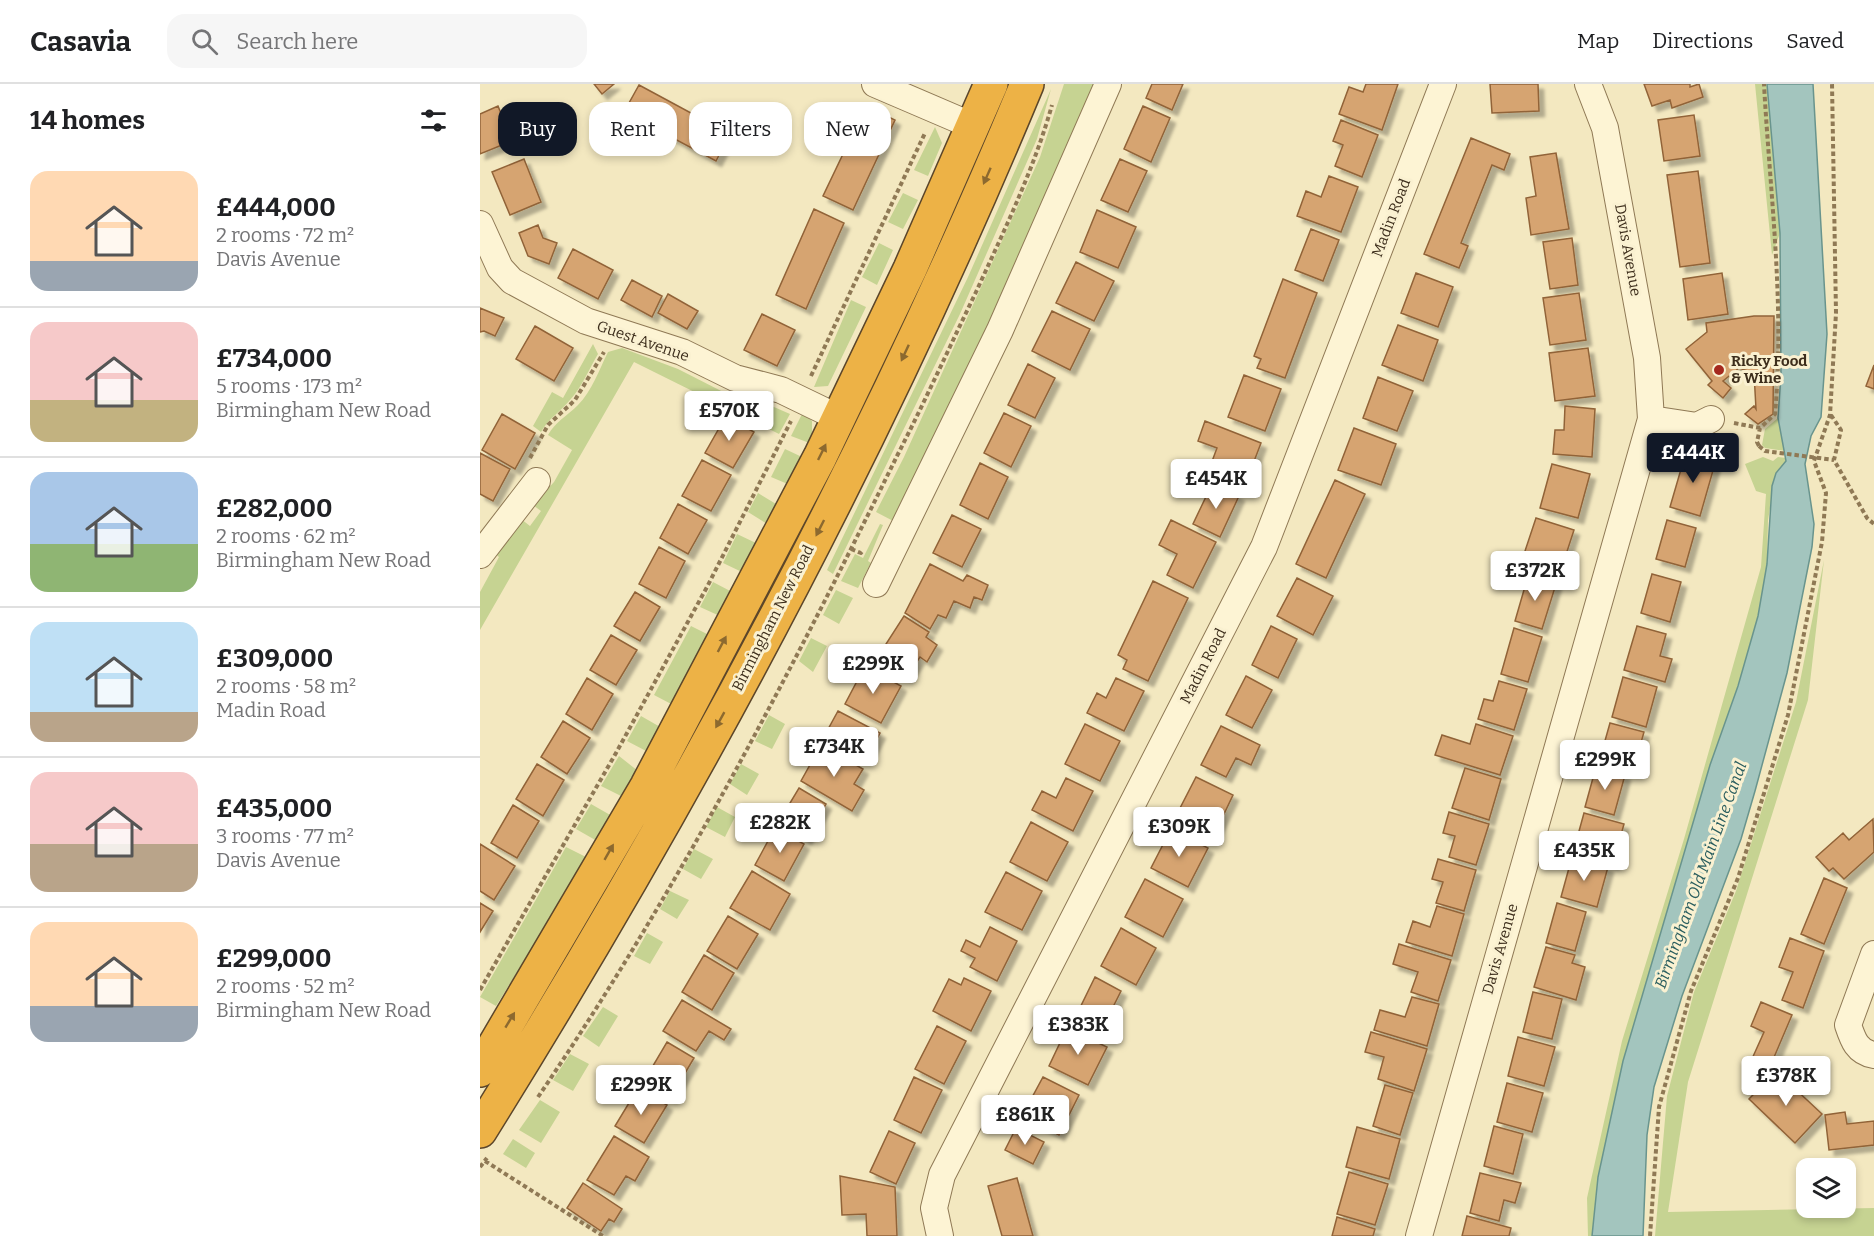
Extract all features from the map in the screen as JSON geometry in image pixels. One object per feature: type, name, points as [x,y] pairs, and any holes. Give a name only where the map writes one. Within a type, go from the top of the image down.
[{"type":"highway","points":[[480,1070],[561,936],[646,786],[839,418],[910,269],[992,84]]},
{"type":"highway","name":"Birmingham New Road","points":[[482,1146],[737,688],[848,473],[1004,139],[1027,84]]},
{"type":"highway","points":[[973,126],[1004,139]]},
{"type":"street","points":[[875,84],[973,126]]},
{"type":"street","points":[[876,584],[1000,330],[1108,84]]},
{"type":"street","name":"Madin Road","points":[[939,1234],[934,1208],[942,1175],[1264,547],[1443,84]]},
{"type":"street","name":"Davis Avenue","points":[[1419,1236],[1651,419],[1647,358],[1614,172],[1605,128],[1588,84]]},
{"type":"street","name":"Guest Avenue","points":[[480,224],[490,272],[512,281],[586,321],[682,352],[735,378],[781,390],[801,398],[839,418]]},
{"type":"street","points":[[1651,419],[1696,426],[1711,419]]},
{"type":"street","points":[[480,555],[537,481]]},
{"type":"street","points":[[1874,954],[1848,1024],[1854,1044],[1866,1053],[1874,1055]]},
{"type":"path","points":[[1764,84],[1776,232],[1779,376],[1776,414],[1760,428],[1757,442],[1765,451],[1834,460]]},
{"type":"path","points":[[1650,1236],[1659,1107],[1691,991],[1738,878],[1788,715],[1822,542],[1826,493],[1814,461],[1830,415],[1836,313],[1832,84]]},
{"type":"path","points":[[480,990],[695,608],[801,398],[936,111]]},
{"type":"path","points":[[537,481],[524,469],[548,425],[575,400],[587,382],[615,330]]},
{"type":"path","points":[[1830,415],[1841,430],[1834,460],[1867,518],[1874,524]]},
{"type":"path","points":[[482,1146],[603,1236]]},
{"type":"green space","points":[[1064,84],[1098,84],[1028,250],[897,523],[876,512],[904,457],[1040,157]]},
{"type":"green space","points":[[1755,84],[1767,84],[1780,233],[1772,255]]},
{"type":"green space","points":[[1051,89],[1037,139],[960,314],[833,574],[827,570],[968,277]]},
{"type":"green space","points":[[935,127],[942,143],[928,176],[914,170]]},
{"type":"green space","points":[[903,193],[918,200],[903,229],[888,222]]},
{"type":"green space","points":[[879,243],[893,250],[877,285],[862,277]]},
{"type":"green space","points":[[851,300],[866,307],[828,386],[814,387]]},
{"type":"green space","points":[[593,344],[598,354],[582,384],[541,432],[533,426],[552,392],[563,398]]},
{"type":"green space","points":[[622,348],[678,369],[733,397],[774,407],[790,414],[779,434],[634,362],[480,630],[480,592],[499,557],[494,553],[521,519],[530,526],[541,511],[533,505],[554,482],[572,450],[548,435],[583,399],[608,352]]},
{"type":"green space","points":[[803,412],[812,421],[812,444],[791,436]]},
{"type":"green space","points":[[1778,418],[1786,451],[1765,448],[1762,445],[1765,429]]},
{"type":"green space","points":[[785,449],[802,457],[790,485],[771,477]]},
{"type":"green space","points":[[1763,457],[1773,461],[1778,457],[1786,458],[1786,461],[1776,473],[1768,520],[1767,564],[1758,616],[1738,686],[1710,765],[1623,1061],[1598,1177],[1592,1236],[1588,1236],[1587,1198],[1622,1041],[1684,839],[1761,567],[1766,494],[1756,491],[1745,464]]},
{"type":"green space","points":[[758,493],[776,504],[767,524],[748,512]]},
{"type":"green space","points":[[880,524],[883,525],[868,561],[871,563],[858,588],[841,581],[855,554],[863,558]]},
{"type":"green space","points":[[737,534],[758,544],[744,573],[723,563]]},
{"type":"green space","points":[[1824,560],[1808,700],[1688,1082],[1668,1212],[1796,1210],[1796,1218],[1856,1218],[1856,1208],[1874,1208],[1874,1236],[1655,1236],[1667,1096],[1694,992],[1736,891],[1796,702]]},
{"type":"green space","points":[[713,582],[734,593],[722,617],[700,607]]},
{"type":"green space","points":[[836,590],[853,598],[839,624],[823,615]]},
{"type":"green space","points":[[691,626],[713,637],[675,706],[654,695]]},
{"type":"green space","points":[[811,638],[827,646],[813,672],[799,661]]},
{"type":"green space","points":[[769,715],[785,724],[772,749],[755,741]]},
{"type":"green space","points":[[641,716],[662,728],[648,752],[627,741]]},
{"type":"green space","points":[[619,756],[638,771],[623,797],[601,786]]},
{"type":"green space","points":[[741,764],[759,774],[747,795],[730,784]]},
{"type":"green space","points":[[591,804],[612,816],[597,841],[576,829]]},
{"type":"green space","points":[[717,807],[735,817],[725,837],[706,827]]},
{"type":"green space","points":[[566,847],[588,858],[496,1006],[480,997]]},
{"type":"green space","points":[[694,849],[713,859],[701,879],[683,869]]},
{"type":"green space","points":[[670,891],[689,900],[677,919],[660,909]]},
{"type":"green space","points":[[647,933],[663,942],[650,964],[634,956]]},
{"type":"green space","points":[[603,1007],[618,1016],[599,1047],[583,1036]]},
{"type":"green space","points":[[570,1054],[589,1064],[573,1091],[553,1080]]},
{"type":"green space","points":[[540,1100],[560,1112],[541,1143],[519,1130]]},
{"type":"green space","points":[[513,1139],[535,1153],[526,1168],[503,1154]]},
{"type":"water","name":"Birmingham Old Main Line Canal","points":[[1767,84],[1813,84],[1827,334],[1821,417],[1811,436],[1805,464],[1814,524],[1812,547],[1787,673],[1741,839],[1682,996],[1654,1087],[1647,1135],[1643,1236],[1592,1236],[1598,1177],[1623,1061],[1710,765],[1738,686],[1758,616],[1767,564],[1772,486],[1776,473],[1786,461],[1778,418],[1781,375],[1780,233]]},
{"type":"building","points":[[594,84],[614,84],[602,94]]},
{"type":"building","points":[[1152,84],[1183,84],[1172,110],[1146,98]]},
{"type":"building","points":[[1366,84],[1398,84],[1382,130],[1339,114],[1349,87],[1363,92]]},
{"type":"building","points":[[1490,84],[1538,84],[1539,111],[1492,113]]},
{"type":"building","points":[[1644,84],[1690,84],[1690,87],[1699,84],[1703,97],[1672,108],[1670,100],[1652,106]]},
{"type":"building","points":[[639,85],[671,102],[630,102]]},
{"type":"building","points":[[677,105],[689,112],[689,147],[677,140]]},
{"type":"building","points":[[498,106],[498,147],[480,154],[480,114]]},
{"type":"building","points":[[1143,106],[1170,118],[1151,162],[1124,149]]},
{"type":"building","points":[[1694,115],[1700,156],[1664,161],[1658,120]]},
{"type":"building","points":[[1341,120],[1378,135],[1362,177],[1335,166],[1343,145],[1333,141]]},
{"type":"building","points":[[1471,138],[1510,154],[1504,170],[1492,165],[1461,243],[1468,246],[1459,268],[1424,254]]},
{"type":"building","points":[[1556,153],[1569,229],[1531,235],[1526,198],[1536,196],[1530,157]]},
{"type":"building","points":[[707,156],[719,156],[716,161]]},
{"type":"building","points":[[842,156],[878,156],[853,210],[823,196]]},
{"type":"building","points":[[524,159],[541,202],[510,215],[492,172]]},
{"type":"building","points":[[1120,159],[1147,171],[1128,212],[1101,200]]},
{"type":"building","points":[[1698,171],[1710,263],[1680,267],[1667,175]]},
{"type":"building","points":[[1329,176],[1358,187],[1341,232],[1297,216],[1306,191],[1321,197]]},
{"type":"building","points":[[814,209],[844,223],[806,309],[776,295]]},
{"type":"building","points":[[1097,210],[1136,227],[1118,268],[1080,252]]},
{"type":"building","points":[[538,225],[543,238],[557,243],[549,264],[528,256],[519,233]]},
{"type":"building","points":[[1311,229],[1339,240],[1323,281],[1295,270]]},
{"type":"building","points":[[1572,238],[1578,285],[1550,289],[1543,242]]},
{"type":"building","points":[[573,249],[613,270],[598,299],[558,278]]},
{"type":"building","points":[[1076,262],[1114,281],[1094,321],[1056,303]]},
{"type":"building","points":[[1416,273],[1453,287],[1438,327],[1401,313]]},
{"type":"building","points":[[1722,273],[1728,314],[1688,320],[1683,279]]},
{"type":"building","points":[[1283,279],[1317,293],[1285,378],[1257,368],[1261,359],[1254,356]]},
{"type":"building","points":[[632,280],[662,296],[652,317],[621,300]]},
{"type":"building","points":[[1579,293],[1586,340],[1550,345],[1543,298]]},
{"type":"building","points":[[668,294],[698,311],[687,329],[658,313]]},
{"type":"building","points":[[480,308],[504,318],[495,336],[484,331],[480,332]]},
{"type":"building","points":[[1052,311],[1090,329],[1070,370],[1032,351]]},
{"type":"building","points":[[762,314],[795,330],[777,366],[744,350]]},
{"type":"building","name":"Ricky Food & Wine","points":[[1754,316],[1774,316],[1773,414],[1758,424],[1745,414],[1754,406],[1756,409],[1754,373],[1739,368],[1723,381],[1731,388],[1723,398],[1708,385],[1712,381],[1686,349],[1707,332],[1706,323]]},
{"type":"building","points":[[1398,325],[1438,340],[1423,381],[1382,365]]},
{"type":"building","points":[[535,326],[573,348],[554,381],[516,359]]},
{"type":"building","points":[[1588,348],[1595,396],[1555,401],[1549,353]]},
{"type":"building","points":[[1028,364],[1055,378],[1035,418],[1008,405]]},
{"type":"building","points":[[1874,365],[1874,389],[1866,386]]},
{"type":"building","points":[[1244,375],[1281,389],[1265,431],[1228,417]]},
{"type":"building","points":[[1378,377],[1413,391],[1397,431],[1363,418]]},
{"type":"building","points":[[1565,406],[1595,409],[1592,457],[1553,454],[1555,430],[1564,430]]},
{"type":"building","points":[[1004,413],[1031,426],[1011,467],[984,453]]},
{"type":"building","points":[[502,414],[535,433],[515,469],[482,450]]},
{"type":"building","points":[[726,416],[754,432],[733,468],[705,453]]},
{"type":"building","points":[[1205,421],[1261,443],[1245,485],[1208,472],[1217,448],[1198,441]]},
{"type":"building","points":[[1354,428],[1396,444],[1381,485],[1338,470]]},
{"type":"building","points":[[1686,452],[1716,460],[1700,516],[1670,507]]},
{"type":"building","points":[[480,453],[510,469],[493,501],[480,494]]},
{"type":"building","points":[[702,460],[731,475],[711,511],[682,496]]},
{"type":"building","points":[[980,463],[1008,477],[988,519],[960,505]]},
{"type":"building","points":[[1552,464],[1590,474],[1578,518],[1540,508]]},
{"type":"building","points":[[1335,480],[1365,494],[1326,578],[1296,564]]},
{"type":"building","points":[[1212,484],[1239,496],[1220,537],[1193,524]]},
{"type":"building","points":[[678,504],[707,520],[688,554],[660,538]]},
{"type":"building","points":[[952,515],[981,529],[962,567],[933,553]]},
{"type":"building","points":[[1536,518],[1574,530],[1559,576],[1521,563]]},
{"type":"building","points":[[1171,520],[1216,542],[1193,588],[1167,575],[1177,554],[1159,545]]},
{"type":"building","points":[[1667,520],[1696,528],[1685,567],[1656,559]]},
{"type":"building","points":[[659,547],[685,561],[666,598],[639,584]]},
{"type":"building","points":[[930,564],[963,581],[967,575],[988,585],[982,600],[974,597],[970,608],[954,601],[946,618],[938,615],[930,629],[905,613]]},
{"type":"building","points":[[1652,574],[1681,582],[1670,622],[1641,613]]},
{"type":"building","points":[[1528,576],[1556,584],[1542,629],[1515,621]]},
{"type":"building","points":[[1297,578],[1333,596],[1313,635],[1277,616]]},
{"type":"building","points":[[1153,581],[1188,598],[1148,681],[1123,669],[1127,660],[1118,655]]},
{"type":"building","points":[[635,592],[660,607],[640,641],[614,626]]},
{"type":"building","points":[[904,616],[929,632],[926,637],[937,645],[927,662],[920,657],[907,677],[877,658]]},
{"type":"building","points":[[1271,626],[1297,639],[1278,678],[1252,665]]},
{"type":"building","points":[[1637,626],[1666,634],[1660,656],[1672,659],[1665,682],[1624,670]]},
{"type":"building","points":[[1514,628],[1542,637],[1528,682],[1501,674]]},
{"type":"building","points":[[611,635],[637,650],[616,685],[590,670]]},
{"type":"building","points":[[865,666],[901,686],[881,723],[845,704]]},
{"type":"building","points":[[1246,676],[1272,690],[1252,728],[1226,715]]},
{"type":"building","points":[[1623,677],[1657,687],[1646,727],[1612,717]]},
{"type":"building","points":[[587,678],[613,694],[592,730],[566,714]]},
{"type":"building","points":[[1116,678],[1144,691],[1124,731],[1087,713],[1097,693],[1106,698]]},
{"type":"building","points":[[1499,681],[1527,689],[1514,730],[1478,719],[1484,699],[1493,701]]},
{"type":"building","points":[[838,711],[880,733],[868,756],[826,733]]},
{"type":"building","points":[[563,721],[590,738],[567,774],[541,757]]},
{"type":"building","points":[[1610,723],[1644,732],[1633,771],[1599,762]]},
{"type":"building","points":[[1085,724],[1120,741],[1100,781],[1065,764]]},
{"type":"building","points":[[1476,724],[1513,736],[1500,775],[1435,755],[1442,735],[1470,744]]},
{"type":"building","points":[[1221,726],[1260,745],[1251,765],[1236,758],[1226,777],[1201,765]]},
{"type":"building","points":[[821,745],[863,769],[854,784],[864,790],[852,811],[801,781]]},
{"type":"building","points":[[537,764],[564,780],[543,816],[516,799]]},
{"type":"building","points":[[1596,767],[1625,775],[1614,815],[1585,807]]},
{"type":"building","points":[[1465,768],[1501,779],[1489,820],[1452,808]]},
{"type":"building","points":[[1196,777],[1233,795],[1214,835],[1176,816]]},
{"type":"building","points":[[1066,778],[1093,791],[1073,831],[1032,810],[1042,791],[1056,798]]},
{"type":"building","points":[[799,788],[826,804],[806,839],[778,823]]},
{"type":"building","points":[[513,805],[539,821],[517,858],[491,843]]},
{"type":"building","points":[[1449,812],[1489,824],[1476,865],[1449,857],[1455,836],[1443,833]]},
{"type":"building","points":[[1584,813],[1624,824],[1613,864],[1573,853]]},
{"type":"building","points":[[1873,819],[1874,852],[1844,879],[1833,868],[1829,871],[1816,857],[1843,833],[1849,840]]},
{"type":"building","points":[[1031,822],[1068,842],[1047,881],[1010,862]]},
{"type":"building","points":[[775,828],[804,844],[784,881],[755,865]]},
{"type":"building","points":[[1171,829],[1208,848],[1188,887],[1151,868]]},
{"type":"building","points":[[480,844],[515,866],[494,900],[480,891]]},
{"type":"building","points":[[1572,857],[1608,867],[1597,907],[1561,897]]},
{"type":"building","points":[[1438,859],[1476,870],[1464,911],[1436,903],[1443,882],[1432,879]]},
{"type":"building","points":[[752,871],[790,894],[770,930],[730,908]]},
{"type":"building","points":[[1006,872],[1042,891],[1022,930],[985,912]]},
{"type":"building","points":[[1824,878],[1847,888],[1824,944],[1801,934]]},
{"type":"building","points":[[1145,879],[1183,899],[1163,937],[1125,917]]},
{"type":"building","points":[[480,903],[493,911],[480,932]]},
{"type":"building","points":[[1557,903],[1586,912],[1575,951],[1546,943]]},
{"type":"building","points":[[1437,906],[1464,914],[1452,956],[1406,942],[1413,921],[1430,927]]},
{"type":"building","points":[[728,916],[758,934],[737,969],[707,951]]},
{"type":"building","points":[[990,927],[1017,941],[997,981],[970,967],[975,958],[961,951],[966,940],[980,947]]},
{"type":"building","points":[[1121,928],[1156,948],[1136,985],[1101,966]]},
{"type":"building","points":[[1790,938],[1824,951],[1803,1008],[1782,1000],[1793,972],[1779,967]]},
{"type":"building","points":[[1399,944],[1451,960],[1438,1001],[1411,992],[1418,972],[1393,964]]},
{"type":"building","points":[[1546,947],[1575,955],[1572,963],[1585,967],[1576,1000],[1534,987]]},
{"type":"building","points":[[704,955],[734,973],[712,1010],[682,992]]},
{"type":"building","points":[[1095,977],[1121,991],[1102,1029],[1076,1016]]},
{"type":"building","points":[[964,978],[991,991],[971,1031],[933,1011],[949,979],[961,985]]},
{"type":"building","points":[[1533,992],[1562,999],[1552,1039],[1523,1032]]},
{"type":"building","points":[[1412,997],[1439,1004],[1427,1046],[1374,1030],[1380,1010],[1405,1017]]},
{"type":"building","points":[[682,1000],[731,1029],[724,1040],[709,1031],[696,1051],[663,1031]]},
{"type":"building","points":[[1761,1002],[1792,1015],[1769,1069],[1751,1061],[1764,1032],[1751,1026]]},
{"type":"building","points":[[937,1026],[966,1041],[944,1084],[915,1069]]},
{"type":"building","points":[[1067,1028],[1107,1047],[1088,1085],[1049,1066]]},
{"type":"building","points":[[1371,1032],[1427,1049],[1414,1091],[1378,1079],[1384,1057],[1365,1052]]},
{"type":"building","points":[[1518,1037],[1555,1047],[1544,1086],[1508,1076]]},
{"type":"building","points":[[667,1042],[694,1058],[671,1097],[644,1081]]},
{"type":"building","points":[[1776,1071],[1822,1114],[1795,1143],[1749,1099]]},
{"type":"building","points":[[914,1077],[942,1090],[921,1133],[894,1120]]},
{"type":"building","points":[[1043,1077],[1079,1095],[1059,1135],[1022,1116]]},
{"type":"building","points":[[1507,1083],[1543,1093],[1532,1132],[1497,1122]]},
{"type":"building","points":[[1385,1085],[1413,1093],[1400,1135],[1373,1126]]},
{"type":"building","points":[[638,1088],[667,1105],[644,1143],[615,1126]]},
{"type":"building","points":[[1845,1112],[1847,1124],[1874,1121],[1874,1145],[1829,1150],[1825,1115]]},
{"type":"building","points":[[1494,1126],[1523,1134],[1513,1174],[1484,1166]]},
{"type":"building","points":[[1357,1127],[1400,1139],[1389,1179],[1346,1167]]},
{"type":"building","points":[[1016,1128],[1044,1142],[1033,1164],[1005,1150]]},
{"type":"building","points":[[889,1131],[915,1143],[896,1184],[870,1172]]},
{"type":"building","points":[[614,1136],[649,1157],[635,1181],[626,1176],[614,1195],[587,1180]]},
{"type":"building","points":[[1349,1172],[1388,1184],[1375,1225],[1337,1214]]},
{"type":"building","points":[[1480,1173],[1521,1183],[1515,1203],[1504,1200],[1499,1221],[1470,1213]]},
{"type":"building","points":[[840,1176],[895,1187],[897,1236],[867,1236],[866,1214],[842,1215]]},
{"type":"building","points":[[1017,1178],[1033,1236],[1002,1236],[988,1186]]},
{"type":"building","points":[[583,1183],[622,1209],[614,1222],[609,1219],[601,1231],[567,1208]]},
{"type":"building","points":[[1467,1216],[1511,1228],[1509,1236],[1462,1236]]},
{"type":"building","points":[[1337,1217],[1375,1229],[1373,1236],[1332,1236]]},
{"type":"place","name":"Ricky Food & Wine","points":[[1719,370]]}]
